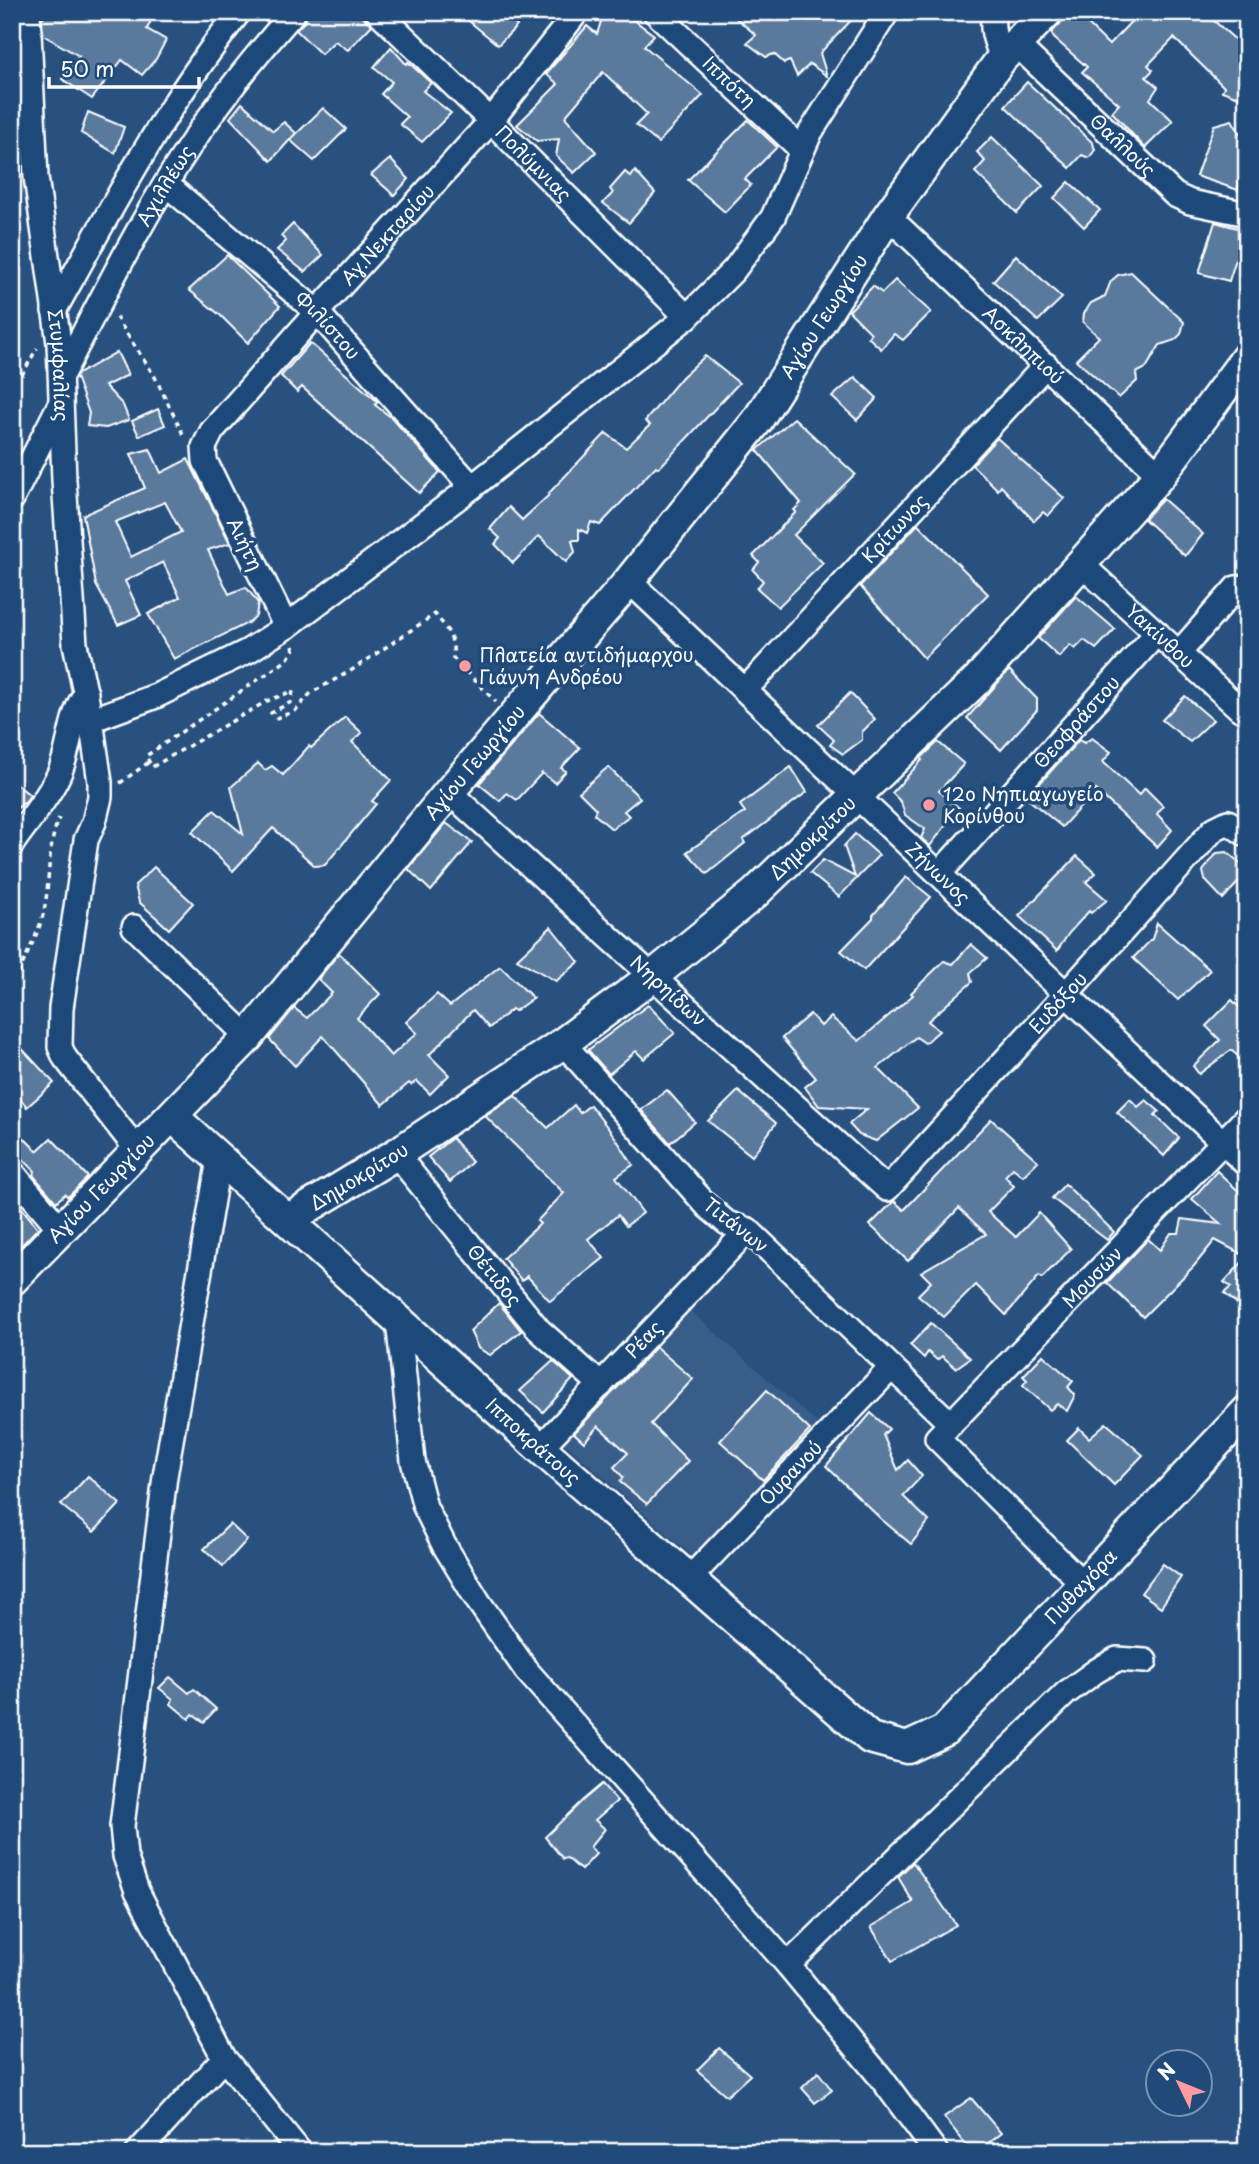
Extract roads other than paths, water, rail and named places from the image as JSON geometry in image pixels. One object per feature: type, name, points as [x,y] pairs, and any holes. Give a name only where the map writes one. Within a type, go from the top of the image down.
[{"type":"street","name":"Στυμφαλίας","points":[[28,12],[36,177],[61,376],[64,481],[75,644],[92,720],[100,797],[86,840],[61,1008],[60,1047],[65,1058],[138,1151]]},
{"type":"street","points":[[54,311],[138,160],[178,96],[239,12]]},
{"type":"street","name":"Αχιλλέως","points":[[61,376],[166,184],[213,113],[294,12]]},
{"type":"street","name":"Πολύμνιας","points":[[379,12],[687,317]]},
{"type":"street","name":"Αγ.Νεκταρίου","points":[[205,461],[204,447],[212,431],[491,121],[577,12]]},
{"type":"street","name":"Ιππότη","points":[[655,12],[803,150]]},
{"type":"street","points":[[92,720],[156,696],[248,651],[286,627],[472,487],[687,317],[734,270],[773,217],[810,133],[887,12]]},
{"type":"street","points":[[994,12],[992,23],[1009,51]]},
{"type":"street","name":"Αγίου Γεωργίου","points":[[12,1280],[248,1037],[449,792],[629,581],[757,421],[888,216],[1009,51],[1047,12]]},
{"type":"street","name":"Θαλλούς","points":[[1009,51],[1175,195],[1190,202],[1247,214]]},
{"type":"street","name":"Φιλίστου","points":[[166,184],[317,312],[472,487]]},
{"type":"street","name":"Ασκληπιού","points":[[888,216],[1160,475]]},
{"type":"street","name":"Δημοκρίτου","points":[[289,1219],[396,1154],[563,1043],[653,976],[754,894],[979,678],[1160,475],[1247,357]]},
{"type":"street","name":"Κρίτωνος","points":[[745,690],[1046,365]]},
{"type":"street","points":[[12,499],[61,401]]},
{"type":"street","name":"Αιήτη","points":[[205,461],[286,627]]},
{"type":"street","name":"Υακίνθου","points":[[1081,564],[1240,709]]},
{"type":"street","name":"Ζήνωνος","points":[[629,581],[1247,1165]]},
{"type":"street","points":[[1179,653],[1236,588],[1247,587]]},
{"type":"street","name":"Θεοφράστου","points":[[939,874],[1157,633]]},
{"type":"street","points":[[12,844],[58,777],[79,703],[86,693]]},
{"type":"street","name":"Νηρηίδων","points":[[449,792],[887,1189]]},
{"type":"street","name":"Ευδόξου","points":[[887,1189],[1214,829],[1238,828]]},
{"type":"street","points":[[134,927],[248,1037]]},
{"type":"street","name":"Τιτάνων","points":[[563,1043],[708,1207],[727,1223],[748,1230],[891,1368],[944,1431],[1083,1584]]},
{"type":"street","name":"Ιπποκράτους","points":[[172,1116],[540,1448],[870,1738],[907,1748]]},
{"type":"street","name":"Μουσών","points":[[944,1431],[1247,1117]]},
{"type":"street","name":"Θέτιδος","points":[[396,1154],[539,1330],[601,1385]]},
{"type":"street","points":[[219,1159],[165,1476],[122,1826],[125,1856],[137,1891],[224,2058],[300,2152]]},
{"type":"street","points":[[12,1171],[61,1230]]},
{"type":"street","name":"Ρέας","points":[[540,1448],[748,1230]]},
{"type":"street","points":[[398,1320],[413,1461],[425,1507],[444,1545],[478,1601],[526,1670],[788,1965],[882,2079],[936,2152]]},
{"type":"street","name":"Ουρανού","points":[[689,1579],[891,1368]]},
{"type":"street","name":"Πυθαγόρα","points":[[907,1748],[944,1731],[1247,1411]]},
{"type":"street","points":[[788,1965],[1066,1693],[1117,1659],[1145,1661]]},
{"type":"street","points":[[138,2152],[224,2058]]},
{"type":"place","name":"Πλατεία αντιδήμαρχου Γιάννη Ανδρέου","points":[[465,666]]},
{"type":"place","name":"12ο Νηπιαγωγείο Κορίνθου","points":[[929,805]]}]
